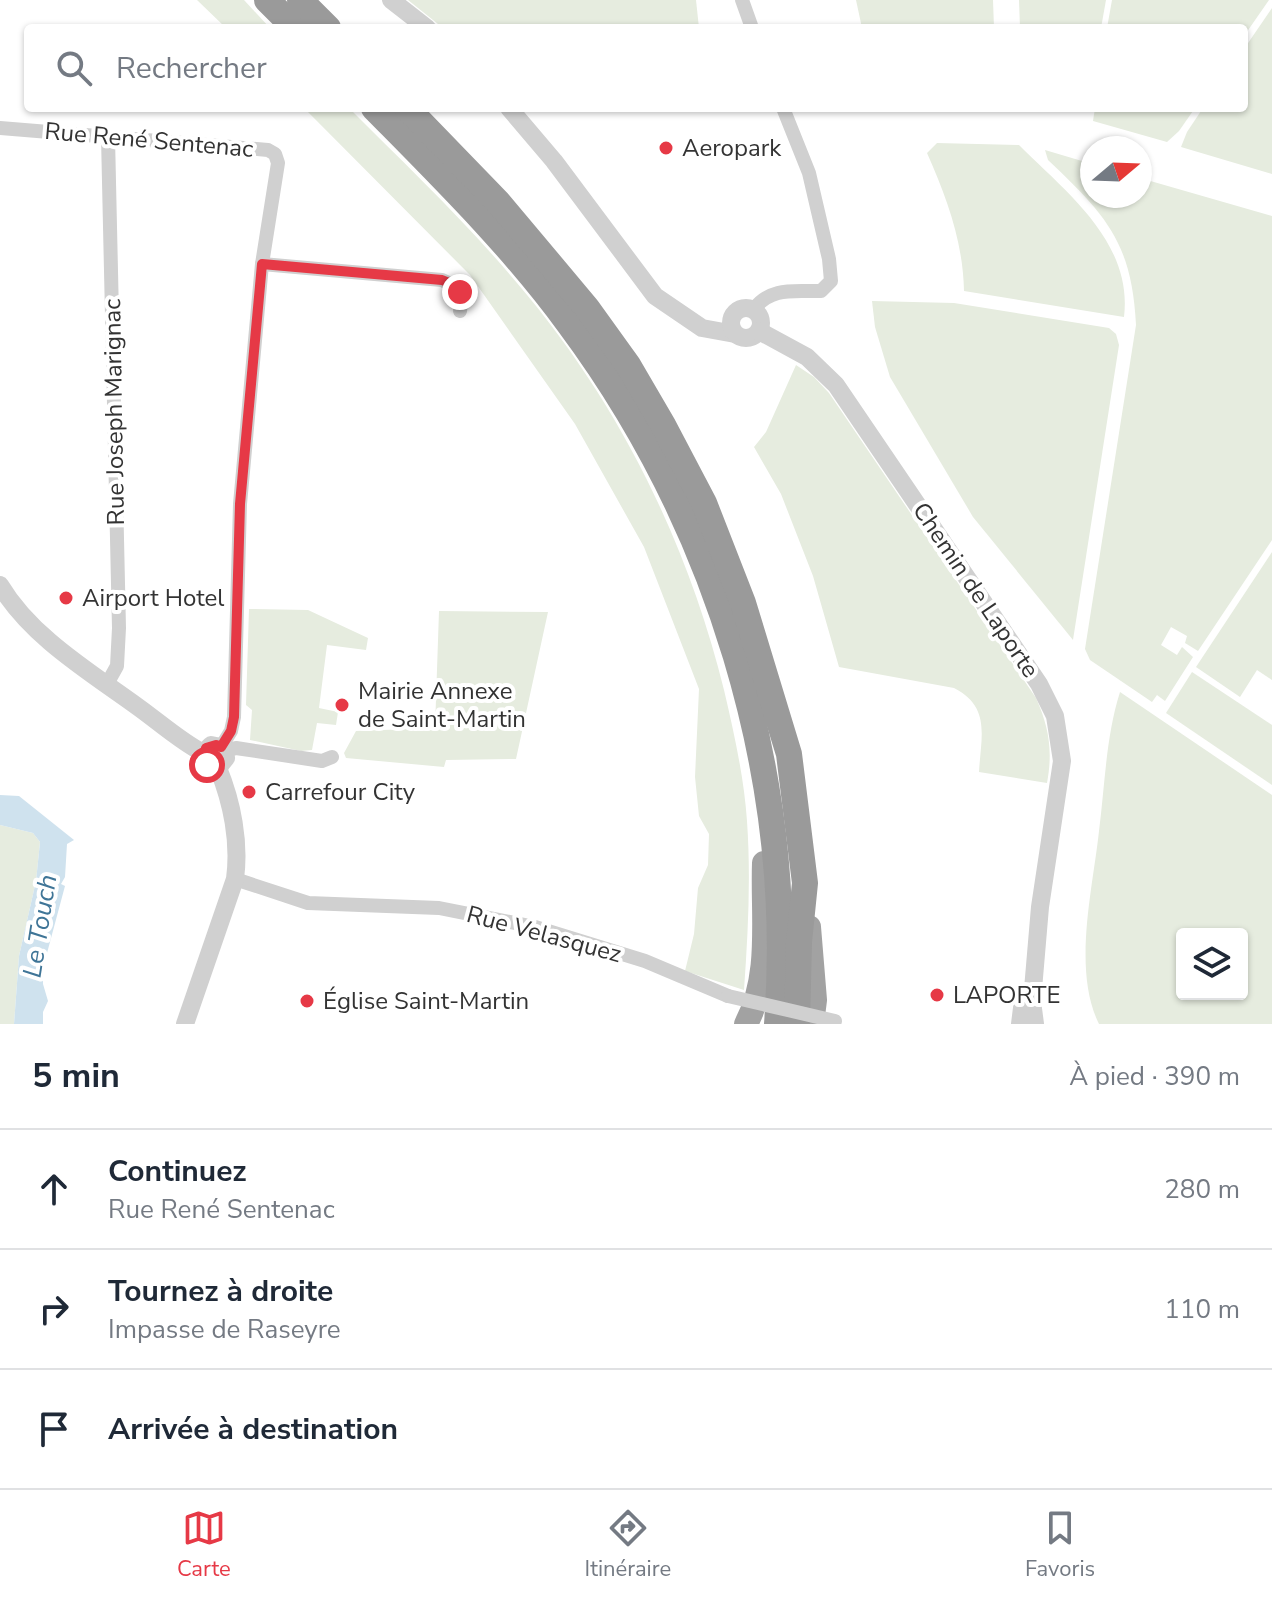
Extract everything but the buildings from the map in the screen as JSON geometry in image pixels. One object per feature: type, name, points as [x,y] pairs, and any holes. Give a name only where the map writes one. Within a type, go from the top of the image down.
[{"type":"highway","points":[[267,0],[291,24]]},
{"type":"highway","points":[[300,0],[324,24]]},
{"type":"highway","points":[[320,0],[341,24]]},
{"type":"highway","points":[[378,112],[487,225],[540,286],[600,366],[646,440],[691,532],[721,609],[746,694],[767,805],[778,877],[780,938],[777,1024]]},
{"type":"highway","points":[[412,112],[498,202],[587,308],[628,365],[704,503],[738,589],[789,754],[815,1000],[832,1023]]},
{"type":"highway","points":[[746,1024],[760,986],[765,932],[767,805]]},
{"type":"highway","points":[[797,1024],[799,942],[805,883]]},
{"type":"street","points":[[391,0],[422,24]]},
{"type":"street","points":[[742,0],[751,24]]},
{"type":"street","points":[[512,112],[554,161],[643,283],[671,309],[689,319],[734,325],[747,338],[759,331],[761,319],[754,309]]},
{"type":"street","points":[[754,309],[771,294],[821,291],[831,281],[829,259],[809,173],[785,112]]},
{"type":"street","name":"Rue René Sentenac","points":[[0,128],[268,150],[275,154],[278,163],[262,264],[240,504],[234,717],[222,755]]},
{"type":"street","name":"Rue Joseph Marignac","points":[[107,684],[117,666],[119,643],[108,137]]},
{"type":"street","points":[[262,264],[442,280],[454,285],[460,292],[463,298],[460,311]]},
{"type":"street","points":[[734,325],[739,309],[754,309]]},
{"type":"street","name":"Chemin de Laporte","points":[[759,331],[807,357],[836,385],[1048,699],[1060,734],[1062,761],[1040,907],[1032,1001],[1035,1024]]},
{"type":"street","points":[[0,585],[38,630],[203,753],[207,765],[236,748],[322,761],[332,757]]},
{"type":"street","points":[[185,1024],[235,879],[235,827],[222,755]]},
{"type":"street","name":"Rue Velasquez","points":[[235,879],[308,903],[439,908],[535,927],[645,961],[728,996],[832,1023]]},
{"type":"street","name":"Chemin de Laporte","points":[[1020,1024],[1030,944],[1040,907]]},
{"type":"shaded area","points":[[197,0],[244,0],[266,24],[222,24]]},
{"type":"shaded area","points":[[408,0],[696,0],[699,24],[438,24]]},
{"type":"shaded area","points":[[856,0],[993,0],[994,24],[861,24]]},
{"type":"shaded area","points":[[1019,0],[1106,0],[1102,24],[1020,24]]},
{"type":"shaded area","points":[[1112,0],[1269,0],[1248,30],[1248,24],[1108,24]]},
{"type":"shaded area","points":[[1272,8],[1272,174],[1181,147],[1200,112],[1248,112],[1248,43]]},
{"type":"shaded area","points":[[308,112],[353,112],[477,238],[553,328],[617,424],[644,474],[669,526],[709,634],[738,755],[746,805],[749,863],[744,990],[685,971],[694,934],[698,888],[708,865],[709,834],[699,816],[695,777],[699,689],[644,547],[575,424],[470,275]]},
{"type":"shaded area","points":[[1094,112],[1192,112],[1167,142],[1093,121]]},
{"type":"shaded area","points":[[937,143],[1019,145],[1075,200],[1107,242],[1118,265],[1124,290],[1124,317],[964,291],[961,255],[953,220],[927,153]]},
{"type":"shaded area","points":[[1045,150],[1080,160],[1080,192],[1048,160]]},
{"type":"shaded area","points":[[1152,181],[1272,216],[1272,540],[1198,651],[1185,643],[1187,636],[1171,627],[1161,645],[1177,655],[1182,647],[1193,657],[1165,701],[1157,695],[1152,702],[1090,660],[1085,649],[1136,325],[1129,272],[1112,232],[1095,208],[1152,208]]},
{"type":"shaded area","points":[[872,301],[954,303],[1109,328],[1116,334],[1119,345],[1073,640],[973,517],[890,377],[875,327]]},
{"type":"shaded area","points":[[796,365],[814,377],[829,393],[1036,698],[1049,739],[1047,783],[979,772],[982,735],[979,713],[966,696],[954,688],[839,667],[813,576],[781,494],[754,447],[766,432]]},
{"type":"shaded area","points":[[1272,552],[1272,680],[1257,670],[1240,697],[1196,667]]},
{"type":"shaded area","points":[[249,609],[308,610],[368,638],[366,650],[327,645],[319,708],[338,712],[336,725],[317,723],[312,750],[301,751],[250,740],[252,710],[246,705]]},
{"type":"shaded area","points":[[439,611],[548,612],[516,759],[446,760],[444,767],[346,758],[344,753],[356,731],[435,728]]},
{"type":"shaded area","points":[[1192,672],[1272,725],[1272,785],[1166,713]]},
{"type":"shaded area","points":[[1120,692],[1272,795],[1272,1024],[1099,1024],[1087,979],[1087,929],[1112,726]]},
{"type":"shaded area","points":[[0,825],[33,833],[40,842],[36,881],[19,956],[14,1024],[0,1024]]},
{"type":"water","name":"Le Touch","points":[[0,795],[19,796],[74,840],[67,844],[65,877],[61,884],[65,886],[43,968],[48,1001],[43,1012],[43,1024],[14,1024],[19,956],[36,881],[40,842],[33,833],[0,825]]},
{"type":"place","name":"Aeropark","points":[[666,148]]},
{"type":"place","name":"Airport Hotel","points":[[66,598]]},
{"type":"place","name":"Mairie Annexe de Saint-Martin","points":[[342,705]]},
{"type":"place","name":"Carrefour City","points":[[249,792]]},
{"type":"place","name":"LAPORTE","points":[[937,995]]},
{"type":"place","name":"Église Saint-Martin","points":[[307,1001]]},
{"type":"route","points":[[207,765],[203,753],[211,745],[221,747],[231,731],[234,717],[240,504],[262,264],[400,274],[442,280],[454,285],[460,292]]}]
